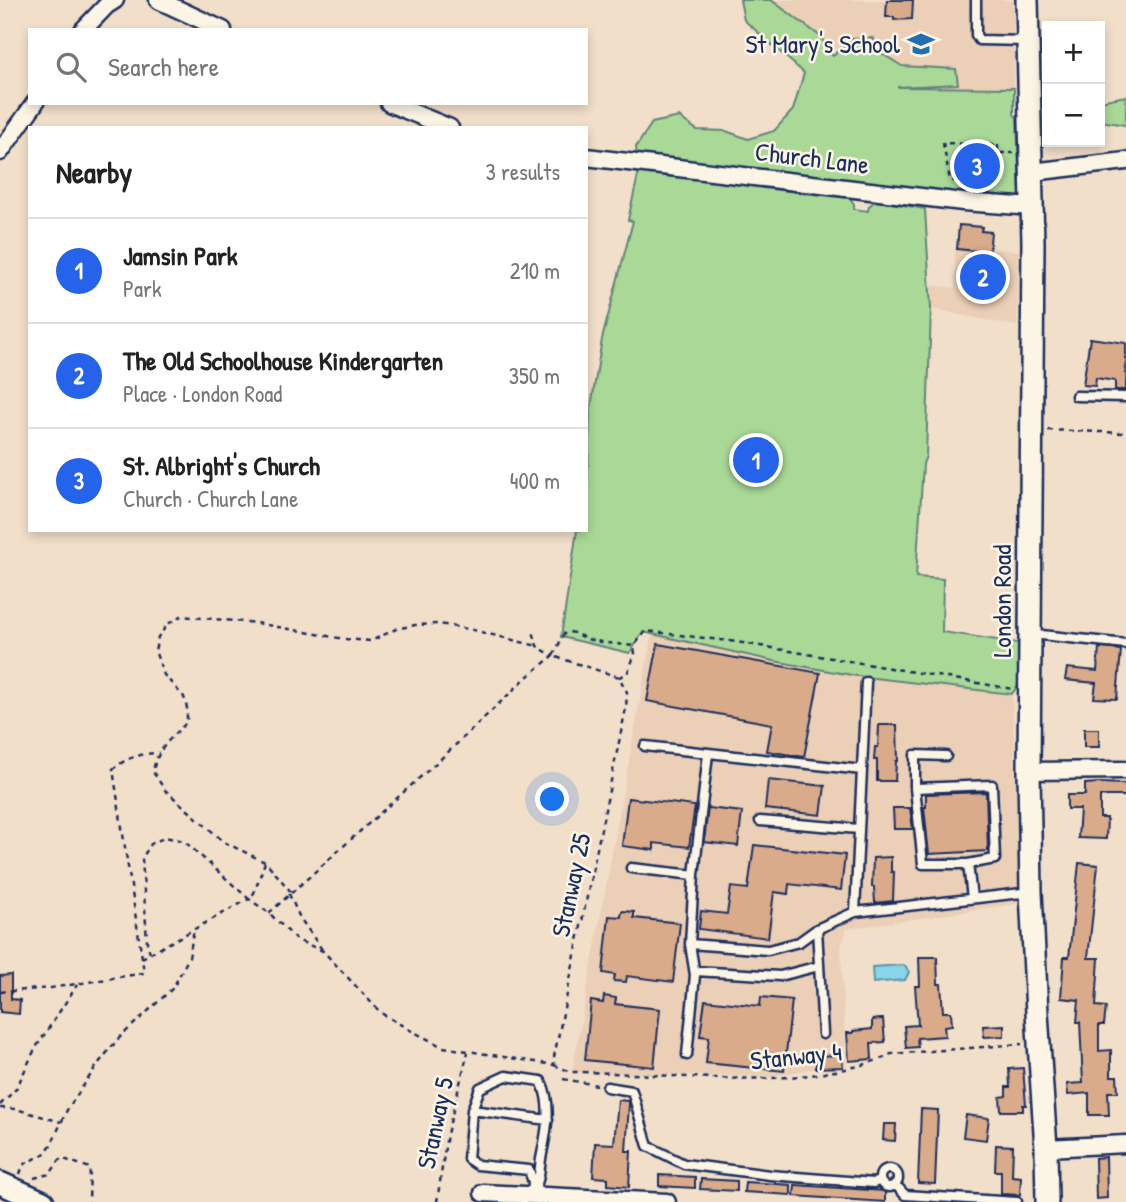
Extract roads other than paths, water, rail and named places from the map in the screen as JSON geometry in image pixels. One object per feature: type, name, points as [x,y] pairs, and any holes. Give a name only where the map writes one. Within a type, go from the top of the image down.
[{"type":"main road","name":"London Road","points":[[1027,0],[1032,172],[1028,771],[1031,892],[1047,1202]]},
{"type":"main road","points":[[13,1178],[43,1202]]},
{"type":"street","points":[[85,28],[115,0]]},
{"type":"street","points":[[158,0],[219,28]]},
{"type":"street","points":[[0,152],[34,105]]},
{"type":"street","points":[[394,105],[445,126]]},
{"type":"street","name":"Church Lane","points":[[588,157],[963,202],[1032,207]]},
{"type":"street","points":[[1032,172],[1126,161]]},
{"type":"street","points":[[1028,771],[1126,770]]},
{"type":"street","points":[[1046,1148],[1126,1144]]},
{"type":"street","points":[[483,1193],[667,1202]]},
{"type":"lane","points":[[976,0],[976,35],[979,40],[1028,41]]},
{"type":"lane","points":[[1076,396],[1126,397]]},
{"type":"lane","points":[[1029,634],[1126,643]]},
{"type":"lane","points":[[855,912],[866,682]]},
{"type":"lane","points":[[645,746],[862,770]]},
{"type":"lane","points":[[687,1055],[695,971],[690,944],[694,875],[708,754]]},
{"type":"lane","points":[[915,788],[992,785],[995,859],[968,864],[923,864],[915,788],[915,755],[946,756]]},
{"type":"lane","points":[[760,821],[859,829]]},
{"type":"lane","points":[[968,864],[972,898]]},
{"type":"lane","points":[[631,869],[694,875]]},
{"type":"lane","points":[[690,944],[768,950],[799,942],[817,929],[855,912],[1031,892]]},
{"type":"lane","points":[[817,929],[823,1034]]},
{"type":"lane","points":[[695,971],[780,976],[819,966]]},
{"type":"lane","points":[[506,1076],[541,1081],[547,1093],[548,1120],[539,1182],[532,1194],[529,1170],[477,1165],[468,1159],[472,1110],[480,1088],[506,1076]]},
{"type":"lane","points":[[607,1087],[632,1091],[648,1146],[684,1164],[770,1175],[874,1182],[880,1180]]},
{"type":"lane","points":[[472,1110],[548,1120]]},
{"type":"lane","points":[[880,1180],[883,1171],[892,1170],[897,1177],[895,1184]]},
{"type":"lane","points":[[880,1180],[886,1186],[895,1184]]},
{"type":"lane","points":[[895,1184],[905,1195],[1017,1202]]},
{"type":"water","points":[[904,965],[909,972],[905,980],[873,983],[872,967]]},
{"type":"place","name":"St Mary's School","points":[[921,44]]},
{"type":"place","name":"St. Albright's Church","points":[[977,166]]},
{"type":"place","name":"The Old Schoolhouse Kindergarten","points":[[983,277]]},
{"type":"place","name":"Jamsin Park","points":[[756,460]]}]
